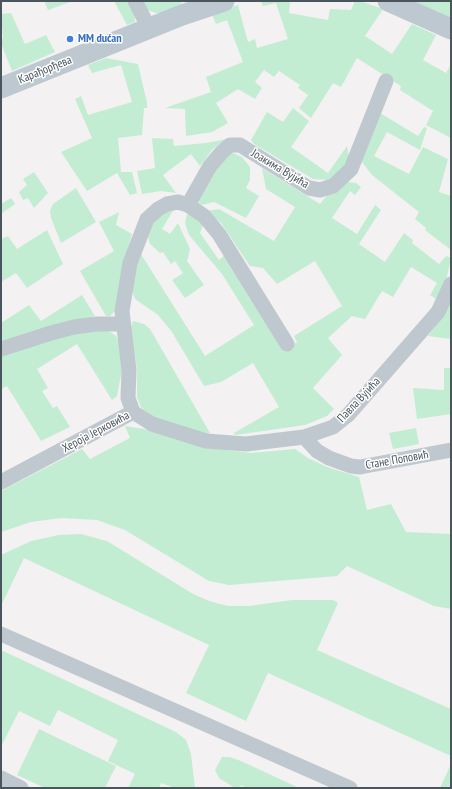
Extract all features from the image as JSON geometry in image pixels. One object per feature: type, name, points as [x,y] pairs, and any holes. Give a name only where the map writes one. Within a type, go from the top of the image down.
[{"type":"street","points":[[135,1],[150,28]]},
{"type":"street","name":"Карађорђева","points":[[1,88],[150,28],[224,1]]},
{"type":"street","points":[[388,1],[451,29]]},
{"type":"street","name":"Јоакима Вујића","points":[[188,205],[210,166],[230,145],[240,145],[309,188],[320,190],[332,186],[351,169],[386,81]]},
{"type":"street","points":[[1,349],[52,332],[74,327],[96,324],[122,324],[122,311],[130,263],[147,219],[158,209],[167,204],[178,202],[188,205],[204,216],[219,234],[287,344]]},
{"type":"street","name":"Павла Вујића","points":[[133,412],[152,424],[206,441],[246,444],[304,437],[333,427],[348,415],[438,312],[451,284]]},
{"type":"street","name":"Хероја Јерковића","points":[[1,482],[133,412],[128,398],[129,370],[122,324]]},
{"type":"street","name":"Стане Поповић","points":[[304,437],[317,451],[329,458],[350,466],[360,467],[451,450]]},
{"type":"street","points":[[1,634],[350,788]]},
{"type":"street","points":[[1,778],[21,788]]},
{"type":"green space","points":[[44,1],[73,1],[48,10]]},
{"type":"green space","points":[[114,1],[129,1],[135,15],[135,22],[127,25]]},
{"type":"green space","points":[[139,1],[180,1],[182,5],[163,13],[156,13],[144,9]]},
{"type":"green space","points":[[261,1],[290,1],[289,13],[328,20],[330,9],[351,10],[355,1],[360,1],[383,9],[365,36],[392,54],[412,24],[436,35],[423,60],[446,73],[451,64],[451,138],[426,125],[433,111],[400,90],[401,86],[357,58],[341,87],[333,83],[311,118],[299,108],[308,95],[298,88],[300,85],[279,71],[274,77],[264,70],[255,82],[262,88],[255,99],[238,89],[216,103],[228,123],[212,132],[186,136],[185,109],[165,108],[211,92],[206,77],[243,62],[227,20],[216,24],[212,14],[238,5],[248,42],[255,39],[257,48],[288,39],[276,3],[263,6]]},
{"type":"green space","points":[[413,1],[451,1],[451,18],[423,5]]},
{"type":"green space","points":[[11,13],[25,44],[46,35],[55,52],[12,71],[1,43],[1,39],[3,38],[1,14]]},
{"type":"green space","points":[[106,58],[138,64],[147,103],[147,108],[144,108],[142,135],[118,138],[121,172],[132,172],[137,193],[130,195],[117,173],[87,191],[61,152],[92,138],[75,99],[81,96],[88,115],[132,102],[121,65],[92,73],[88,65]]},
{"type":"green space","points":[[293,108],[309,121],[291,147],[328,173],[347,146],[349,157],[346,164],[328,180],[313,179],[254,144],[251,140],[267,112],[283,122]]},
{"type":"green space","points":[[380,113],[418,136],[424,127],[427,128],[420,150],[387,132],[374,156],[409,174],[423,147],[448,159],[439,192],[451,196],[451,250],[425,230],[426,228],[415,219],[419,212],[372,175],[362,162],[363,153]]},
{"type":"green space","points":[[152,138],[173,139],[174,146],[228,139],[228,141],[218,145],[212,150],[200,166],[191,154],[163,175],[176,193],[161,191],[142,194],[137,171],[155,168]]},
{"type":"green space","points":[[233,153],[242,157],[250,167],[250,180],[246,188],[259,196],[246,218],[214,202],[202,205],[198,202],[219,165],[226,156]]},
{"type":"green space","points":[[262,168],[320,204],[328,194],[348,182],[356,183],[361,187],[355,195],[350,191],[332,218],[357,234],[375,205],[381,210],[359,244],[385,262],[404,233],[413,240],[412,243],[439,264],[446,256],[451,258],[447,277],[436,299],[430,295],[437,283],[411,267],[393,297],[382,291],[365,319],[352,316],[328,338],[342,355],[313,388],[334,409],[327,416],[305,425],[235,435],[234,433],[279,407],[253,363],[221,382],[204,386],[172,332],[158,315],[135,299],[132,291],[139,251],[205,356],[254,325],[222,274],[189,235],[185,223],[187,214],[192,215],[203,225],[200,233],[219,260],[226,254],[284,350],[297,342],[294,336],[342,306],[315,261],[277,284],[263,268],[250,266],[221,223],[206,211],[219,209],[274,241],[295,207],[266,189]]},
{"type":"green space","points":[[34,172],[48,193],[34,208],[28,198],[23,200],[19,192],[27,185],[23,179]]},
{"type":"green space","points":[[76,188],[96,222],[61,243],[51,218],[50,211],[53,204]]},
{"type":"green space","points":[[11,198],[15,204],[1,214],[1,204]]},
{"type":"green space","points":[[174,209],[162,229],[170,234],[178,223],[190,249],[187,261],[204,285],[185,298],[172,280],[183,273],[175,261],[171,264],[163,252],[160,253],[150,244],[148,237],[150,227],[164,211]]},
{"type":"green space","points":[[119,212],[116,225],[132,234],[122,270],[118,303],[114,312],[110,316],[106,316],[80,271],[114,251],[99,222]]},
{"type":"green space","points":[[47,230],[63,264],[27,288],[16,273],[1,282],[1,239],[8,236],[17,249]]},
{"type":"green space","points":[[82,295],[95,316],[62,323],[1,343],[1,323],[29,305],[41,321]]},
{"type":"green space","points":[[451,300],[451,339],[428,336],[440,320]]},
{"type":"green space","points":[[133,321],[144,324],[150,329],[210,433],[207,435],[160,421],[141,407],[137,397],[137,370],[131,327]]},
{"type":"green space","points":[[97,329],[110,332],[116,336],[119,343],[122,370],[117,396],[112,400],[77,344],[37,369],[48,388],[42,391],[53,408],[57,406],[70,427],[41,441],[7,386],[1,389],[1,356],[55,338]]},
{"type":"green space","points":[[444,368],[451,368],[451,414],[417,419],[413,388],[444,390]]},
{"type":"green space","points":[[125,426],[157,431],[210,448],[251,453],[295,449],[308,458],[327,467],[359,477],[367,510],[391,504],[406,532],[451,534],[451,609],[434,606],[347,566],[337,576],[229,585],[209,581],[125,530],[97,520],[61,518],[31,522],[1,532],[1,491],[82,449],[90,459],[130,438]]},
{"type":"green space","points":[[416,428],[419,444],[393,449],[389,433]]},
{"type":"green space","points":[[81,534],[107,541],[193,594],[209,601],[228,606],[249,606],[292,600],[333,600],[338,603],[317,650],[451,709],[451,756],[268,673],[246,721],[186,693],[209,645],[24,558],[1,606],[1,555],[31,541],[59,535]]},
{"type":"green space","points":[[1,650],[176,732],[186,740],[191,754],[195,788],[175,788],[161,783],[159,788],[128,788],[135,774],[108,761],[118,740],[58,710],[50,726],[19,711],[1,747]]},
{"type":"green space","points":[[39,729],[116,766],[105,788],[45,788],[17,775]]},
{"type":"green space","points":[[222,757],[230,757],[241,761],[299,788],[246,788],[241,785],[240,788],[235,788],[219,778],[215,770]]},
{"type":"green space","points":[[451,764],[451,788],[440,788]]},
{"type":"place","name":"MM dućan","points":[[70,39]]}]
